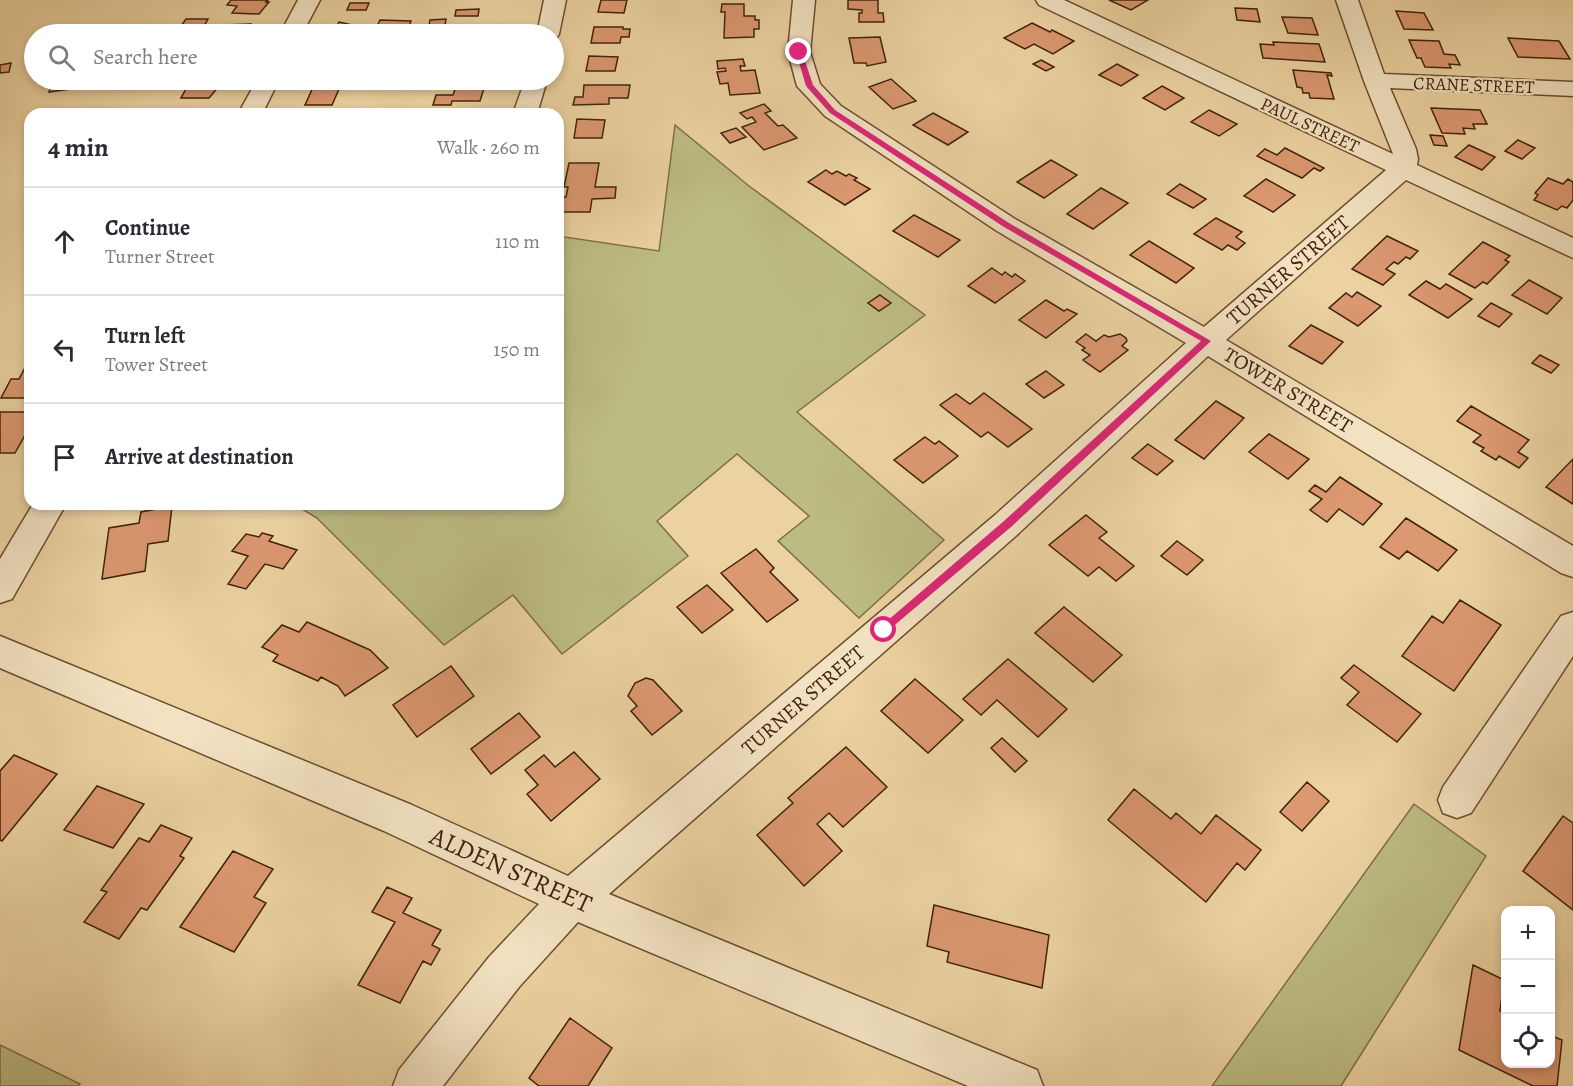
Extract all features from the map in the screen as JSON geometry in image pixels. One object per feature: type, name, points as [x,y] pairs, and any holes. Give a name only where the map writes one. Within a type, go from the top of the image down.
[{"type":"street","points":[[296,24],[309,0]]},
{"type":"street","points":[[550,24],[555,0]]},
{"type":"street","name":"TOWER STREET","points":[[804,0],[799,52],[809,86],[833,111],[1006,225],[1206,341],[1573,563]]},
{"type":"street","name":"PAUL STREET","points":[[1047,0],[1573,249]]},
{"type":"street","points":[[1347,0],[1375,81],[1404,149],[1407,159],[1403,169]]},
{"type":"street","name":"CRANE STREET","points":[[1375,81],[1573,89]]},
{"type":"street","points":[[253,108],[263,90]]},
{"type":"street","points":[[527,108],[533,90]]},
{"type":"street","name":"TURNER STREET","points":[[415,1086],[504,972],[572,898],[1007,524],[1206,341],[1403,169]]},
{"type":"street","points":[[0,589],[46,510]]},
{"type":"street","points":[[1457,800],[1573,627]]},
{"type":"street","name":"ALDEN STREET","points":[[0,652],[398,818],[572,898],[1022,1086]]},
{"type":"shaded area","points":[[675,125],[749,186],[925,315],[797,412],[944,540],[859,618],[778,541],[809,516],[737,454],[657,521],[688,556],[562,654],[513,595],[444,645],[317,518],[304,510],[564,510],[564,237],[659,251]]},
{"type":"shaded area","points":[[1414,804],[1486,856],[1341,1086],[1212,1086]]},
{"type":"shaded area","points":[[0,1045],[80,1084],[78,1086],[0,1086]]},
{"type":"building","points":[[231,0],[268,0],[266,2],[269,2],[259,14],[232,13],[237,6],[227,5]]},
{"type":"building","points":[[601,0],[627,0],[624,13],[598,12]]},
{"type":"building","points":[[848,0],[878,0],[878,13],[883,13],[884,22],[859,22],[859,13],[862,13],[862,10],[848,9]]},
{"type":"building","points":[[1109,0],[1148,0],[1131,10]]},
{"type":"building","points":[[350,3],[369,3],[366,10],[347,10]]},
{"type":"building","points":[[722,4],[744,4],[744,16],[755,16],[755,20],[759,20],[759,29],[754,29],[754,37],[724,38],[725,12],[721,12]]},
{"type":"building","points":[[1235,8],[1257,9],[1260,22],[1237,20]]},
{"type":"building","points":[[479,9],[478,16],[455,16],[456,10]]},
{"type":"building","points":[[1396,11],[1424,13],[1433,30],[1404,29]]},
{"type":"building","points":[[1282,17],[1312,18],[1318,35],[1288,33]]},
{"type":"building","points":[[186,19],[208,19],[205,24],[182,24]]},
{"type":"building","points":[[446,19],[445,24],[429,24],[430,20]]},
{"type":"building","points":[[380,20],[411,21],[410,24],[378,24]]},
{"type":"building","points":[[1032,23],[1074,41],[1053,54],[1034,44],[1025,49],[1004,38]]},
{"type":"building","points":[[594,27],[630,29],[629,37],[621,37],[620,43],[591,43]]},
{"type":"building","points":[[880,37],[886,62],[867,66],[866,63],[854,63],[849,38]]},
{"type":"building","points":[[1508,38],[1559,41],[1570,59],[1518,57]]},
{"type":"building","points":[[1409,40],[1439,41],[1444,54],[1455,55],[1460,65],[1449,64],[1451,68],[1425,67],[1421,58],[1417,58]]},
{"type":"building","points":[[1273,42],[1319,44],[1325,62],[1263,58],[1260,44],[1274,45]]},
{"type":"building","points":[[589,56],[618,57],[615,71],[586,71]]},
{"type":"building","points":[[743,59],[745,66],[740,66],[741,71],[755,70],[760,93],[730,95],[728,83],[720,84],[717,72],[726,71],[725,68],[718,69],[717,61]]},
{"type":"building","points":[[1041,60],[1054,67],[1046,71],[1033,64]]},
{"type":"building","points":[[11,63],[9,72],[0,73],[0,65]]},
{"type":"building","points":[[1117,64],[1138,75],[1121,86],[1099,75]]},
{"type":"building","points":[[1293,70],[1331,73],[1332,76],[1327,75],[1334,99],[1310,98],[1309,93],[1303,93],[1302,88],[1297,87]]},
{"type":"building","points":[[891,79],[916,101],[893,109],[869,87]]},
{"type":"building","points":[[584,85],[630,85],[628,98],[609,98],[609,104],[573,105],[575,97],[583,97]]},
{"type":"building","points":[[1162,86],[1184,98],[1165,110],[1143,98]]},
{"type":"building","points":[[185,90],[216,90],[209,98],[181,98]]},
{"type":"building","points":[[312,90],[339,90],[332,105],[305,105]]},
{"type":"building","points":[[455,90],[483,90],[480,101],[452,101],[451,105],[433,105],[436,95],[453,95]]},
{"type":"building","points":[[764,104],[771,111],[765,113],[778,126],[783,125],[797,138],[764,150],[742,127],[756,122],[752,117],[747,119],[740,113]]},
{"type":"building","points":[[1431,108],[1480,110],[1487,124],[1473,124],[1475,129],[1463,128],[1465,134],[1442,133]]},
{"type":"building","points":[[1209,110],[1237,124],[1219,136],[1191,122]]},
{"type":"building","points":[[933,113],[968,132],[948,145],[913,125]]},
{"type":"building","points":[[577,119],[605,120],[602,138],[574,138]]},
{"type":"building","points":[[736,128],[746,137],[730,143],[721,133]]},
{"type":"building","points":[[1430,135],[1443,136],[1447,146],[1434,145]]},
{"type":"building","points":[[1518,140],[1535,148],[1522,159],[1505,151]]},
{"type":"building","points":[[1469,145],[1495,157],[1482,170],[1455,157]]},
{"type":"building","points":[[1285,148],[1324,168],[1320,171],[1314,168],[1302,178],[1257,156],[1265,149],[1277,155]]},
{"type":"building","points":[[1051,160],[1077,175],[1044,198],[1017,182]]},
{"type":"building","points":[[569,163],[599,163],[595,187],[616,187],[615,198],[592,199],[590,212],[564,212],[564,197],[566,197],[568,187],[564,187]]},
{"type":"building","points":[[826,170],[832,174],[837,171],[846,176],[849,174],[857,178],[854,180],[870,189],[845,205],[808,182]]},
{"type":"building","points":[[1548,178],[1563,184],[1568,179],[1573,182],[1573,200],[1567,208],[1562,206],[1557,210],[1534,200],[1538,195],[1535,193]]},
{"type":"building","points":[[1266,179],[1295,195],[1273,212],[1244,196]]},
{"type":"building","points":[[1180,184],[1206,199],[1193,208],[1167,194]]},
{"type":"building","points":[[1101,188],[1128,203],[1093,229],[1067,214]]},
{"type":"building","points":[[914,215],[960,240],[938,257],[893,231]]},
{"type":"building","points":[[1216,218],[1242,232],[1236,237],[1245,243],[1237,250],[1228,245],[1222,250],[1194,234]]},
{"type":"building","points":[[1387,236],[1418,251],[1410,259],[1406,257],[1398,264],[1394,262],[1386,269],[1395,274],[1383,285],[1352,269]]},
{"type":"building","points":[[1149,241],[1194,268],[1176,283],[1130,255]]},
{"type":"building","points":[[1483,242],[1510,256],[1505,260],[1509,262],[1487,284],[1483,282],[1475,288],[1449,274]]},
{"type":"building","points":[[992,268],[1002,275],[1005,272],[1012,277],[1015,274],[1025,281],[995,303],[968,286]]},
{"type":"building","points":[[1529,280],[1562,298],[1547,314],[1512,295]]},
{"type":"building","points":[[1426,281],[1440,289],[1446,284],[1472,299],[1448,318],[1409,295]]},
{"type":"building","points":[[1357,292],[1381,306],[1358,326],[1329,308],[1346,293],[1352,297]]},
{"type":"building","points":[[880,295],[891,303],[879,311],[868,303]]},
{"type":"building","points":[[1046,300],[1064,311],[1067,309],[1077,314],[1046,338],[1019,320]]},
{"type":"building","points":[[1491,303],[1512,314],[1499,327],[1478,316]]},
{"type":"building","points":[[1311,325],[1343,342],[1322,364],[1289,346]]},
{"type":"building","points":[[1086,334],[1096,341],[1104,335],[1109,337],[1120,334],[1127,341],[1122,346],[1128,350],[1100,372],[1083,360],[1090,355],[1076,342]]},
{"type":"building","points":[[1540,355],[1559,365],[1551,373],[1532,363]]},
{"type":"building","points":[[24,369],[24,398],[1,398],[11,379],[19,379]]},
{"type":"building","points":[[1046,371],[1064,385],[1044,398],[1026,384]]},
{"type":"building","points":[[984,393],[1032,429],[1008,447],[988,432],[981,437],[940,405],[956,394],[970,404]]},
{"type":"building","points":[[1216,401],[1244,418],[1204,459],[1175,440]]},
{"type":"building","points":[[1471,406],[1529,440],[1518,452],[1528,458],[1519,468],[1499,456],[1496,460],[1481,451],[1484,448],[1473,442],[1481,435],[1457,421]]},
{"type":"building","points":[[0,412],[24,412],[24,437],[15,453],[0,453]]},
{"type":"building","points":[[1269,434],[1309,459],[1288,479],[1249,452]]},
{"type":"building","points":[[925,437],[935,444],[939,441],[958,456],[923,483],[894,460]]},
{"type":"building","points":[[1148,444],[1173,461],[1157,475],[1132,458]]},
{"type":"building","points":[[1573,459],[1573,504],[1546,487]]},
{"type":"building","points":[[1340,477],[1382,504],[1363,525],[1339,509],[1327,522],[1310,510],[1322,499],[1309,491],[1315,485],[1326,492]]},
{"type":"building","points":[[172,510],[168,541],[148,544],[145,571],[102,579],[109,528],[139,523],[141,512]]},
{"type":"building","points":[[1086,515],[1107,532],[1099,538],[1134,566],[1116,581],[1099,567],[1088,576],[1049,545]]},
{"type":"building","points":[[1406,518],[1457,550],[1438,571],[1407,551],[1399,559],[1380,547]]},
{"type":"building","points":[[262,533],[273,536],[269,541],[297,550],[283,569],[265,564],[246,589],[228,584],[248,556],[232,551],[246,534],[259,537]]},
{"type":"building","points":[[1177,541],[1203,560],[1187,575],[1161,556]]},
{"type":"building","points":[[756,549],[774,568],[770,572],[798,600],[767,622],[721,573]]},
{"type":"building","points":[[707,585],[733,610],[702,633],[677,607]]},
{"type":"building","points":[[1460,600],[1501,625],[1454,691],[1402,656],[1432,616],[1443,623]]},
{"type":"building","points":[[1064,607],[1122,655],[1093,682],[1035,633]]},
{"type":"building","points":[[307,622],[370,650],[388,668],[345,696],[338,686],[321,677],[318,681],[273,661],[278,655],[262,647],[282,625],[299,632]]},
{"type":"building","points":[[1008,659],[1067,709],[1038,737],[997,700],[981,715],[963,699]]},
{"type":"building","points":[[1354,665],[1421,714],[1397,742],[1347,705],[1359,692],[1341,678]]},
{"type":"building","points":[[451,666],[474,696],[417,737],[393,705]]},
{"type":"building","points":[[646,678],[653,680],[682,711],[652,735],[631,711],[637,706],[628,696],[635,683]]},
{"type":"building","points":[[915,679],[963,720],[928,753],[881,711]]},
{"type":"building","points":[[519,713],[540,737],[491,774],[471,749]]},
{"type":"building","points":[[1002,738],[1027,761],[1015,772],[991,748]]},
{"type":"building","points":[[846,747],[887,787],[843,827],[829,813],[817,824],[842,851],[804,886],[757,835],[793,803],[788,798]]},
{"type":"building","points":[[574,752],[600,779],[551,821],[527,794],[538,785],[525,770],[544,755],[555,767]]},
{"type":"building","points":[[14,755],[57,774],[2,841],[0,840],[0,771]]},
{"type":"building","points":[[1307,782],[1329,801],[1302,831],[1280,812]]},
{"type":"building","points":[[97,786],[144,804],[113,848],[64,830]]},
{"type":"building","points":[[1134,789],[1171,819],[1176,813],[1201,834],[1216,815],[1261,850],[1245,870],[1237,863],[1206,902],[1108,820]]},
{"type":"building","points":[[1563,816],[1573,823],[1573,910],[1523,871]]},
{"type":"building","points":[[161,825],[192,838],[180,856],[184,858],[147,910],[141,908],[119,939],[84,922],[107,892],[101,890],[139,838],[149,842]]},
{"type":"building","points":[[233,851],[273,869],[254,897],[266,903],[234,952],[180,927]]},
{"type":"building","points":[[387,887],[412,898],[403,913],[441,930],[432,945],[440,949],[431,965],[423,961],[400,1003],[358,985],[395,922],[372,912]]},
{"type":"building","points":[[934,905],[1049,935],[1042,988],[947,962],[949,952],[927,946]]},
{"type":"building","points":[[1473,965],[1501,979],[1501,1068],[1555,1068],[1555,1037],[1562,1040],[1557,1086],[1533,1086],[1459,1050]]},
{"type":"building","points":[[570,1018],[612,1048],[588,1086],[539,1086],[529,1078]]},
{"type":"route","points":[[799,52],[809,86],[833,111],[1006,225],[1206,341],[1007,524],[884,630]]}]
